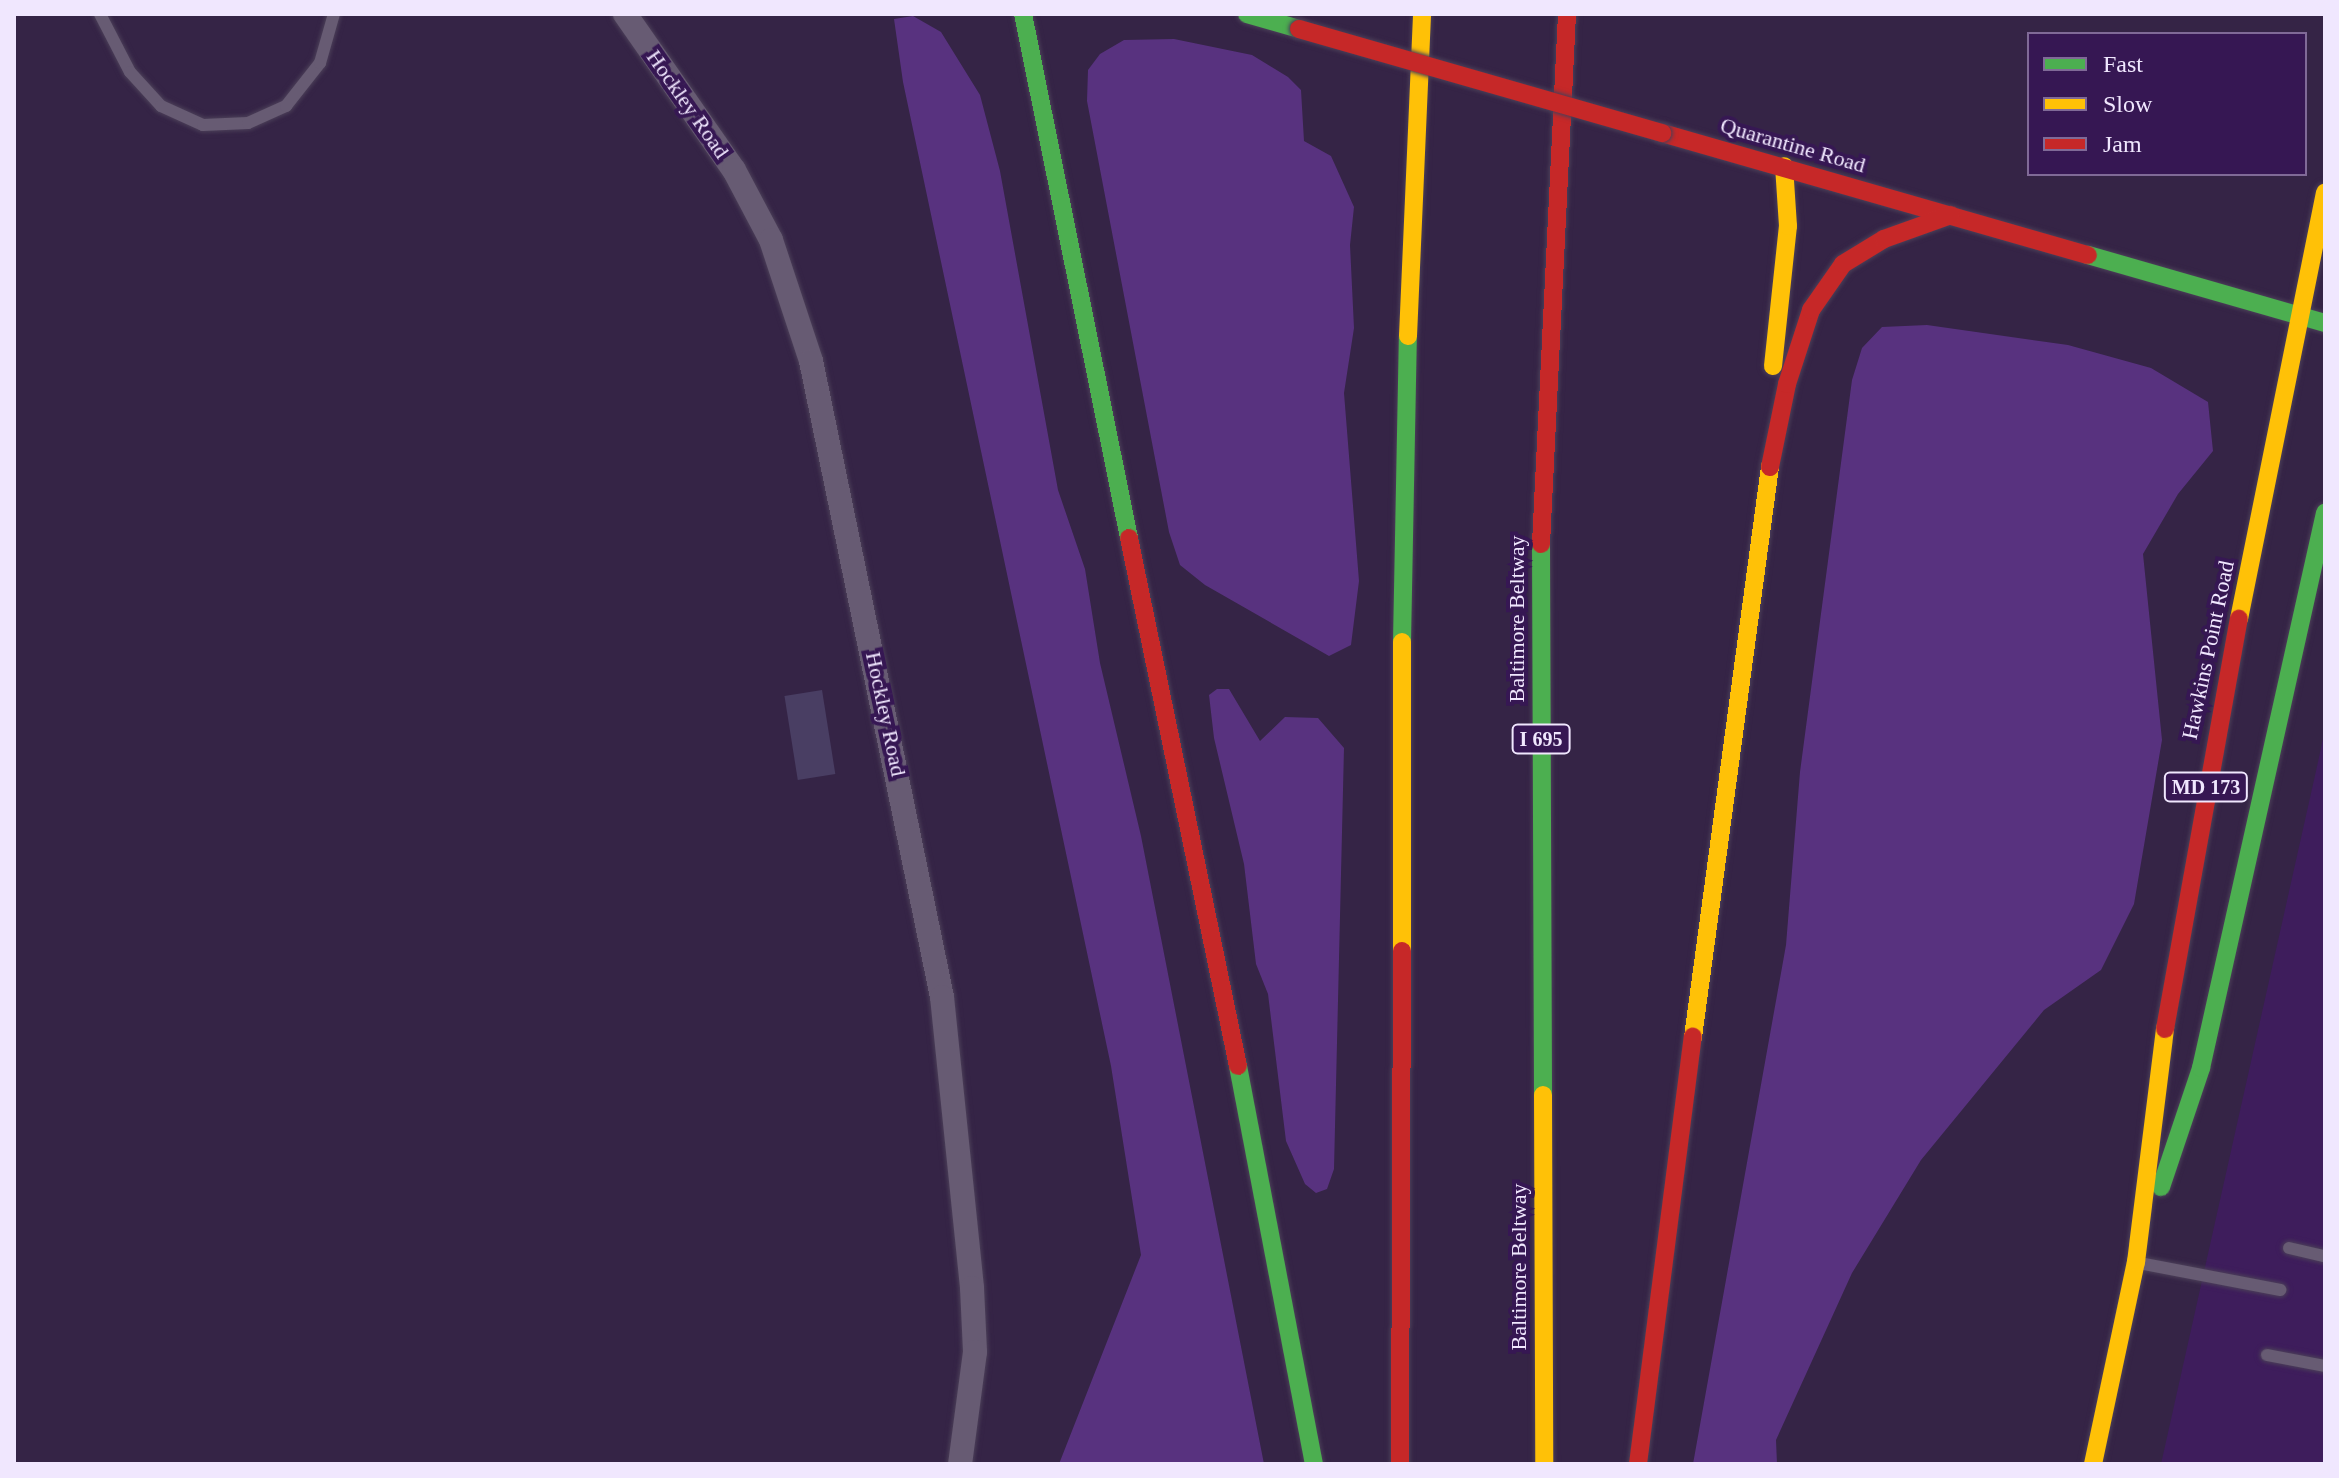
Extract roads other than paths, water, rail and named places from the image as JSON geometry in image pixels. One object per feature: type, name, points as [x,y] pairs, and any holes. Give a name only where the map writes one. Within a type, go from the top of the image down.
[{"type":"main road","points":[[1023,14],[1039,109],[1210,921],[1314,1464]]},
{"type":"main road","name":"Quarantine Road","points":[[1247,14],[2325,323]]},
{"type":"main road","points":[[1400,1464],[1403,465],[1422,14]]},
{"type":"main road","name":"Baltimore Beltway","points":[[1544,1464],[1541,468],[1567,14]]},
{"type":"main road","points":[[1773,445],[1773,355],[1788,226],[1784,166]]},
{"type":"main road","name":"Hawkins Point Road","points":[[2093,1464],[2136,1262],[2160,1059],[2210,762],[2325,193]]},
{"type":"main road","points":[[1638,1464],[1773,445],[1799,345],[1827,283],[1865,248],[1951,215]]},
{"type":"main road","name":"Hawkins Point Road","points":[[2136,1262],[2201,1068],[2325,513]]},
{"type":"street","name":"Hockley Road","points":[[625,14],[734,170],[771,240],[811,361],[942,997],[975,1352],[960,1464]]},
{"type":"lane","points":[[100,14],[130,72],[161,106],[203,125],[248,123],[286,106],[320,63],[334,14]]},
{"type":"lane","points":[[2289,1248],[2325,1256]]},
{"type":"lane","points":[[2136,1262],[2280,1290]]},
{"type":"lane","points":[[2267,1355],[2325,1366]]}]
